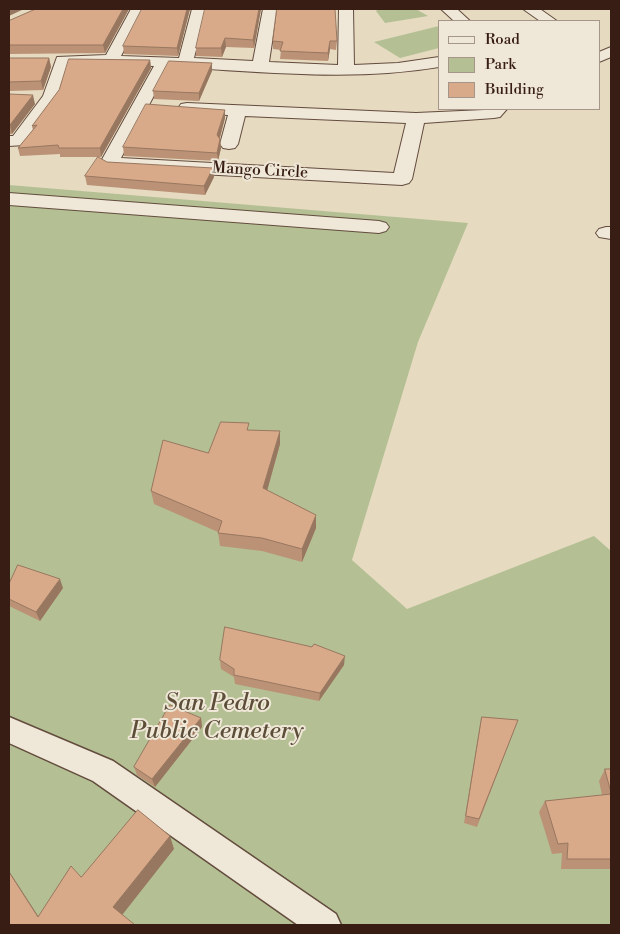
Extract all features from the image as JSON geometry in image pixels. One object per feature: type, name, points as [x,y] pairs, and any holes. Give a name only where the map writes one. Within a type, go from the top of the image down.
[{"type":"street","points":[[111,60],[138,9]]},
{"type":"street","points":[[185,63],[199,9]]},
{"type":"street","points":[[260,67],[270,9]]},
{"type":"street","points":[[346,9],[346,71]]},
{"type":"street","points":[[448,9],[462,20]]},
{"type":"street","points":[[530,9],[548,20]]},
{"type":"street","points":[[45,60],[111,60],[346,71],[411,68],[438,62]]},
{"type":"street","points":[[14,141],[51,97],[63,60]]},
{"type":"street","name":"Mango Circle","points":[[164,62],[109,163],[402,179],[416,118]]},
{"type":"street","points":[[34,97],[51,97]]},
{"type":"street","points":[[140,106],[416,118],[494,114],[497,110]]},
{"type":"street","points":[[229,144],[238,110]]},
{"type":"street","points":[[9,199],[379,226]]},
{"type":"lane","points":[[9,730],[103,772],[325,925]]},
{"type":"green space","points":[[378,9],[416,9],[428,16],[385,23],[376,11]]},
{"type":"green space","points":[[438,26],[438,48],[400,58],[374,42]]},
{"type":"green space","name":"San Pedro Public Cemetery","points":[[9,185],[468,223],[418,342],[352,560],[407,609],[594,536],[611,551],[611,925],[9,925]]},
{"type":"building","points":[[36,9],[123,9],[103,45],[9,45],[9,21]]},
{"type":"building","points":[[142,9],[187,9],[177,48],[123,46]]},
{"type":"building","points":[[205,9],[259,9],[253,40],[225,38],[221,48],[196,48]]},
{"type":"building","points":[[277,9],[335,9],[337,41],[330,41],[328,53],[280,51],[283,42],[273,41]]},
{"type":"building","points":[[9,58],[49,58],[41,81],[9,82]]},
{"type":"building","points":[[69,59],[150,60],[100,148],[59,148],[58,145],[18,148],[37,125],[32,126],[59,90]]},
{"type":"building","points":[[169,61],[212,63],[199,93],[153,91]]},
{"type":"building","points":[[9,94],[33,95],[10,125],[9,125]]},
{"type":"building","points":[[146,104],[225,110],[217,135],[220,139],[217,153],[123,147]]},
{"type":"building","points":[[98,157],[107,162],[213,168],[204,186],[85,176]]},
{"type":"building","points":[[221,422],[249,423],[247,430],[280,431],[263,488],[316,515],[302,549],[262,538],[218,533],[222,521],[151,491],[163,440],[208,453]]},
{"type":"building","points":[[18,565],[60,579],[36,612],[9,599],[9,584]]},
{"type":"building","points":[[225,627],[312,647],[314,644],[345,656],[320,693],[234,675],[234,669],[220,660]]},
{"type":"building","points":[[170,705],[201,718],[152,779],[134,767]]},
{"type":"building","points":[[482,717],[518,720],[479,819],[466,816]]},
{"type":"building","points":[[605,769],[611,769],[611,794]]},
{"type":"building","points":[[611,794],[611,859],[567,859],[568,843],[558,844],[545,801]]},
{"type":"building","points":[[138,810],[170,836],[113,907],[135,925],[9,925],[9,872],[38,917],[71,866],[81,877]]}]
